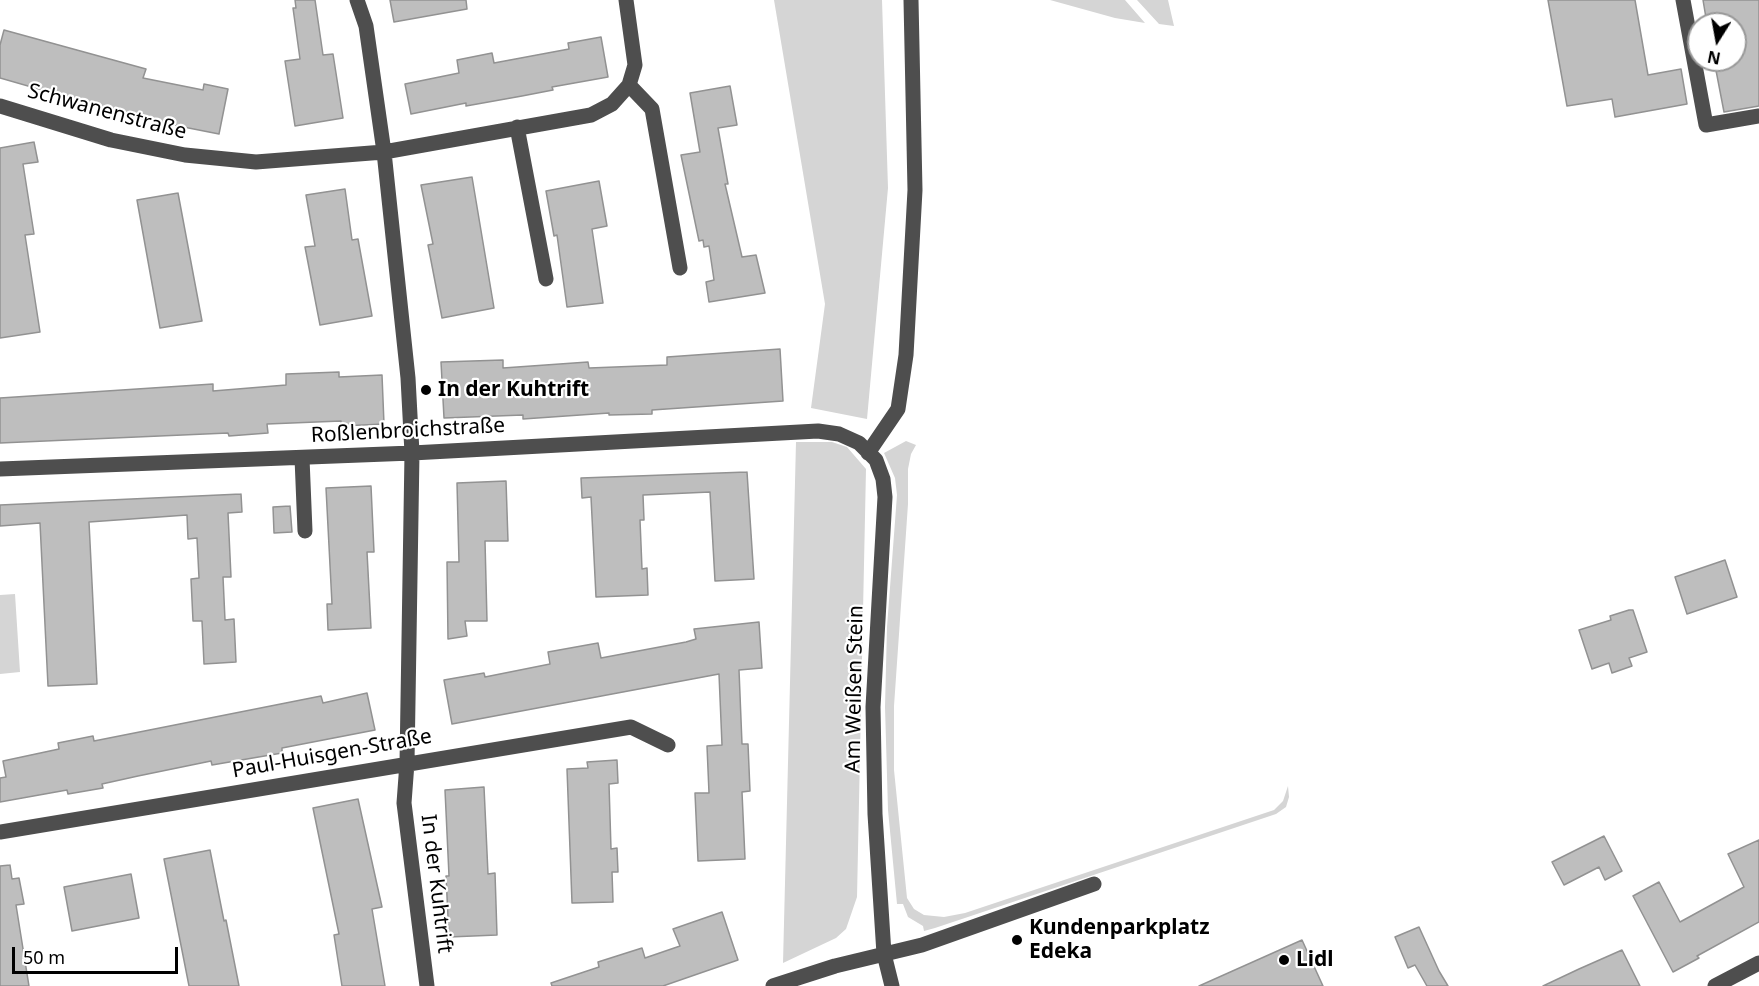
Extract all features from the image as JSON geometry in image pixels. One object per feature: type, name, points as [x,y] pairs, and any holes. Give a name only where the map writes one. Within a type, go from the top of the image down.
[{"type":"street","name":"In der Kuhtrift","points":[[357,0],[366,26],[384,152],[408,378],[412,453],[407,763],[404,803],[427,986]]},
{"type":"street","points":[[626,0],[635,65],[628,85],[652,110],[680,268]]},
{"type":"street","points":[[868,453],[898,410],[906,355],[915,190],[911,0]]},
{"type":"street","points":[[1683,0],[1706,125],[1759,116]]},
{"type":"street","name":"Schwanenstraße","points":[[0,105],[111,140],[185,155],[256,162],[384,152],[591,115],[612,104],[628,85]]},
{"type":"street","points":[[517,127],[546,279]]},
{"type":"street","name":"Am Weißen Stein","points":[[818,431],[839,434],[859,443],[876,460],[883,479],[885,497],[873,707],[875,814],[884,954],[892,986]]},
{"type":"street","name":"Roßlenbroichstraße","points":[[0,469],[412,453],[818,431]]},
{"type":"street","points":[[302,458],[305,531]]},
{"type":"street","name":"Paul-Huisgen-Straße","points":[[0,832],[631,727],[668,745]]},
{"type":"street","points":[[773,986],[835,966],[922,945],[1094,884]]},
{"type":"street","points":[[1715,986],[1759,963]]},
{"type":"shaded area","points":[[774,0],[882,0],[888,188],[867,419],[811,408],[825,304]]},
{"type":"shaded area","points":[[1050,0],[1125,0],[1145,23],[1115,18]]},
{"type":"shaded area","points":[[1137,0],[1168,0],[1174,26],[1159,24]]},
{"type":"shaded area","points":[[906,441],[916,445],[911,454],[908,469],[908,504],[894,706],[894,770],[907,898],[914,909],[924,915],[944,917],[965,913],[1274,810],[1283,801],[1288,786],[1289,797],[1286,807],[1276,814],[935,928],[924,931],[923,926],[908,917],[903,904],[897,904],[888,810],[885,707],[887,627],[897,495],[895,478],[884,453]]},
{"type":"shaded area","points":[[796,442],[832,442],[847,447],[866,469],[857,897],[846,929],[836,938],[783,963]]},
{"type":"shaded area","points":[[15,594],[20,672],[0,674],[0,595]]},
{"type":"building","points":[[295,0],[315,0],[323,55],[333,54],[343,118],[295,126],[285,61],[300,59],[293,8],[296,8]]},
{"type":"building","points":[[390,0],[466,0],[467,9],[394,22]]},
{"type":"building","points":[[1548,0],[1635,0],[1648,75],[1681,69],[1687,104],[1615,117],[1612,99],[1567,106]]},
{"type":"building","points":[[1703,0],[1759,0],[1759,106],[1724,112],[1716,72],[1747,72],[1747,12],[1705,12]]},
{"type":"building","points":[[4,30],[146,69],[143,78],[203,90],[204,84],[228,89],[219,134],[143,119],[0,78],[0,45]]},
{"type":"building","points":[[601,37],[608,77],[552,87],[553,90],[522,96],[466,106],[466,103],[411,114],[405,84],[459,73],[457,60],[492,53],[494,63],[569,49],[568,43]]},
{"type":"building","points":[[730,86],[737,125],[718,128],[728,184],[725,184],[742,257],[756,255],[765,293],[709,302],[706,282],[714,280],[709,246],[704,247],[703,240],[699,241],[681,155],[700,152],[690,93]]},
{"type":"building","points":[[34,142],[38,162],[23,164],[34,234],[25,235],[40,332],[0,338],[0,148]]},
{"type":"building","points":[[472,177],[494,308],[442,318],[428,245],[433,244],[421,185]]},
{"type":"building","points":[[599,181],[607,226],[592,229],[603,303],[567,307],[557,235],[554,236],[546,191]]},
{"type":"building","points":[[345,189],[352,240],[358,239],[372,316],[320,325],[305,247],[315,246],[306,195]]},
{"type":"building","points":[[178,193],[202,321],[160,328],[137,200]]},
{"type":"building","points":[[780,349],[783,401],[652,410],[652,414],[609,415],[609,413],[523,419],[523,415],[444,418],[441,362],[503,360],[503,368],[588,362],[589,368],[667,365],[667,357]]},
{"type":"building","points":[[339,372],[339,377],[382,375],[384,424],[341,426],[341,421],[267,424],[268,433],[229,436],[228,433],[0,443],[0,398],[213,384],[213,391],[286,385],[286,374]]},
{"type":"building","points":[[747,472],[754,579],[715,581],[710,492],[643,495],[644,520],[640,520],[642,569],[647,568],[648,595],[596,597],[591,497],[582,498],[581,478]]},
{"type":"building","points":[[506,481],[508,541],[485,541],[487,621],[465,621],[467,636],[448,639],[447,562],[459,562],[457,483]]},
{"type":"building","points":[[371,486],[374,552],[367,552],[371,628],[328,630],[327,604],[332,604],[326,488]]},
{"type":"building","points":[[241,494],[242,512],[228,513],[231,577],[223,577],[225,620],[234,619],[236,662],[204,664],[202,621],[193,621],[191,579],[199,578],[197,538],[188,539],[187,515],[89,522],[97,684],[48,686],[40,523],[0,526],[0,505]]},
{"type":"building","points":[[290,506],[292,532],[274,533],[273,507]]},
{"type":"building","points":[[1725,560],[1737,597],[1687,614],[1675,577]]},
{"type":"building","points":[[1633,610],[1647,652],[1629,658],[1632,666],[1612,673],[1609,663],[1592,669],[1579,630],[1611,620],[1610,616]]},
{"type":"building","points":[[759,622],[762,668],[739,670],[742,744],[748,744],[750,791],[742,792],[745,859],[698,861],[695,793],[709,793],[707,746],[722,745],[719,674],[452,724],[444,680],[484,673],[485,677],[550,664],[548,652],[598,643],[601,658],[696,639],[694,629]]},
{"type":"building","points":[[367,693],[375,730],[282,748],[282,753],[212,765],[211,761],[138,776],[102,784],[103,788],[68,794],[67,790],[0,802],[0,778],[6,777],[3,761],[59,749],[58,743],[93,736],[94,741],[321,696],[323,703]]},
{"type":"building","points":[[617,760],[618,783],[609,784],[611,849],[617,848],[618,872],[612,872],[613,902],[572,903],[567,769],[588,768],[587,762]]},
{"type":"building","points":[[484,787],[488,874],[495,873],[497,935],[449,937],[445,790]]},
{"type":"building","points":[[358,799],[382,907],[372,909],[385,986],[342,986],[334,935],[339,934],[313,808]]},
{"type":"building","points":[[1604,836],[1622,871],[1605,880],[1599,867],[1564,885],[1552,862]]},
{"type":"building","points":[[1759,840],[1759,922],[1673,972],[1633,896],[1659,882],[1680,922],[1744,887],[1728,854]]},
{"type":"building","points":[[210,850],[239,986],[189,986],[164,859]]},
{"type":"building","points":[[10,865],[12,879],[19,878],[24,904],[16,905],[29,986],[0,986],[0,866]]},
{"type":"building","points":[[131,874],[139,918],[72,931],[64,887]]},
{"type":"building","points":[[722,912],[738,960],[663,986],[552,986],[551,983],[599,967],[598,962],[642,948],[645,958],[680,946],[673,929]]},
{"type":"building","points":[[1419,927],[1448,986],[1427,986],[1415,965],[1408,968],[1395,937]]},
{"type":"building","name":"Lidl","points":[[1302,940],[1323,986],[1199,986]]},
{"type":"building","points":[[1622,950],[1640,986],[1543,986],[1579,969]]},
{"type":"place","name":"In der Kuhtrift","points":[[426,390]]},
{"type":"place","name":"Kundenparkplatz Edeka","points":[[1017,940]]},
{"type":"place","name":"Lidl","points":[[1284,960]]}]
